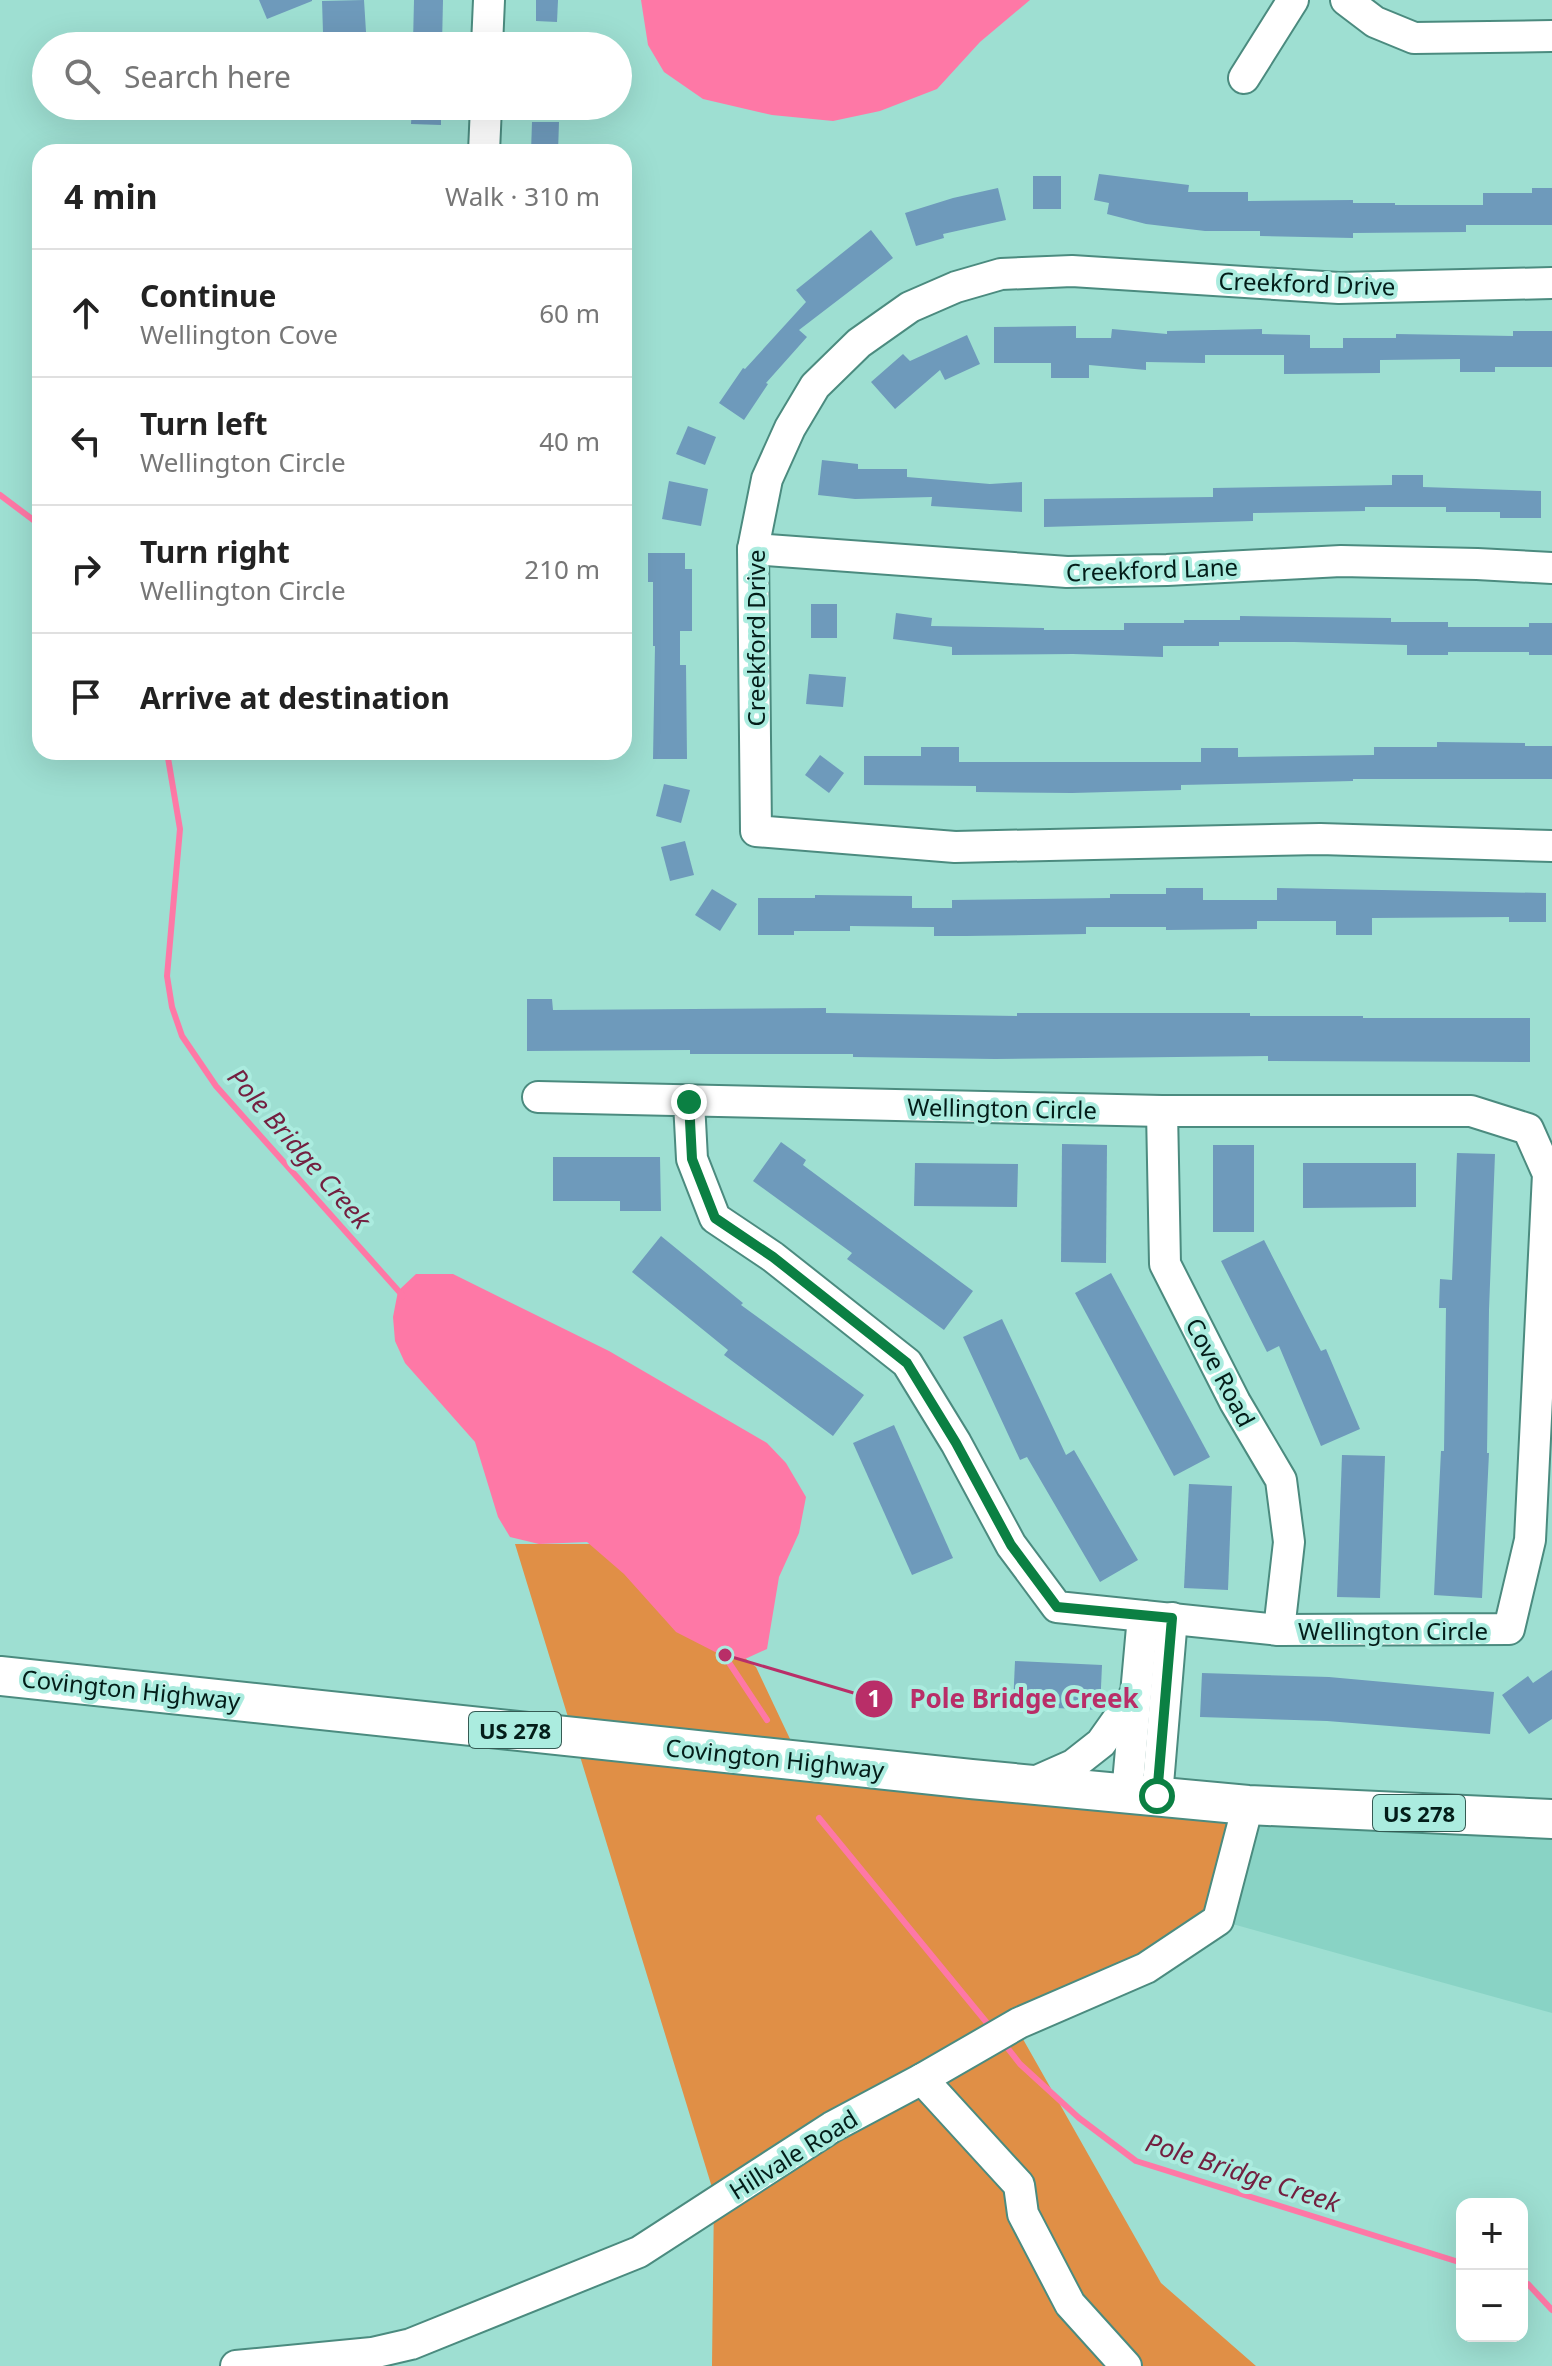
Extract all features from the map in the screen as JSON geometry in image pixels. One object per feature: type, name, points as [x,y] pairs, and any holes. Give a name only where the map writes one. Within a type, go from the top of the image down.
[{"type":"main road","name":"Covington Highway","points":[[0,1676],[1248,1805],[1552,1819]]},
{"type":"street","points":[[488,32],[489,0]]},
{"type":"street","points":[[1244,78],[1293,0]]},
{"type":"street","points":[[1346,0],[1375,22],[1414,38],[1552,36]]},
{"type":"street","points":[[484,144],[485,120]]},
{"type":"street","name":"Creekford Drive","points":[[1552,283],[1339,288],[1072,271],[1001,274],[956,287],[910,307],[859,343],[815,386],[790,428],[767,479],[753,549],[756,831],[955,847],[1320,839],[1552,846]]},
{"type":"street","name":"Creekford Lane","points":[[753,549],[1067,572],[1341,561],[1552,568]]},
{"type":"street","name":"Wellington Circle","points":[[538,1097],[1162,1111],[1471,1111],[1528,1129],[1548,1174],[1530,1540],[1509,1629],[1279,1630],[1057,1607],[1011,1545],[956,1443],[907,1363],[773,1257],[715,1218],[692,1159],[689,1102]]},
{"type":"street","name":"Cove Road","points":[[1162,1111],[1165,1264],[1235,1402],[1281,1480],[1289,1542],[1279,1630]]},
{"type":"street","points":[[1142,1795],[1136,1694],[1158,1617]]},
{"type":"street","points":[[1142,1795],[1158,1617]]},
{"type":"street","points":[[1030,1784],[1073,1765],[1101,1743],[1136,1694]]},
{"type":"street","name":"Hillvale Road","points":[[236,2366],[372,2353],[415,2355],[639,2252],[832,2127],[1019,2023],[1146,1968],[1218,1920],[1248,1805]]},
{"type":"street","points":[[922,2079],[1019,2185],[1023,2214],[1070,2304],[1126,2366]]},
{"type":"shaded area","points":[[641,0],[1030,0],[980,42],[937,89],[880,111],[833,121],[772,115],[703,99],[664,72],[648,45]]},
{"type":"shaded area","points":[[416,1274],[453,1274],[609,1351],[767,1443],[786,1463],[806,1497],[799,1533],[779,1577],[767,1649],[745,1659],[721,1655],[676,1632],[624,1574],[587,1542],[539,1544],[510,1537],[498,1517],[475,1442],[405,1363],[395,1341],[393,1317],[398,1291]]},
{"type":"shaded area","points":[[515,1544],[603,1544],[756,1667],[799,1758],[1243,1818],[1218,1920],[1015,2025],[1161,2283],[1256,2366],[712,2366],[714,2194]]},
{"type":"shaded area","points":[[1243,1823],[1552,1826],[1552,2013],[1218,1920]]},
{"type":"building","points":[[259,0],[312,0],[312,1],[267,19]]},
{"type":"building","points":[[364,0],[366,32],[323,32],[322,1]]},
{"type":"building","points":[[414,0],[443,0],[442,32],[413,32]]},
{"type":"building","points":[[536,0],[558,0],[557,22],[536,21]]},
{"type":"building","points":[[411,120],[441,120],[441,125],[411,124]]},
{"type":"building","points":[[532,122],[559,122],[558,144],[531,144]]},
{"type":"building","points":[[1099,174],[1189,185],[1188,192],[1248,192],[1248,201],[1353,200],[1353,203],[1395,205],[1483,205],[1483,193],[1532,193],[1532,188],[1552,188],[1552,225],[1466,225],[1466,232],[1353,233],[1353,238],[1260,236],[1260,231],[1205,231],[1146,224],[1107,214],[1109,203],[1094,200]]},
{"type":"building","points":[[1033,176],[1061,176],[1061,209],[1033,209]]},
{"type":"building","points":[[998,188],[1006,220],[943,234],[944,238],[916,246],[905,213]]},
{"type":"building","points":[[871,230],[893,258],[799,330],[807,337],[766,383],[744,420],[719,403],[743,368],[806,302],[796,290]]},
{"type":"building","points":[[1076,326],[1076,338],[1111,338],[1112,329],[1167,334],[1167,331],[1262,329],[1262,334],[1310,335],[1310,348],[1343,348],[1343,338],[1396,338],[1396,334],[1513,336],[1513,331],[1552,331],[1552,367],[1495,367],[1495,372],[1460,372],[1460,359],[1380,360],[1380,373],[1284,374],[1284,355],[1205,355],[1205,363],[1146,362],[1146,370],[1089,365],[1089,378],[1051,378],[1051,363],[994,363],[994,327]]},
{"type":"building","points":[[967,335],[980,364],[945,380],[940,370],[895,409],[871,382],[903,354],[910,361]]},
{"type":"building","points":[[688,426],[716,437],[705,465],[676,454]]},
{"type":"building","points":[[822,460],[858,464],[858,469],[907,469],[907,477],[990,484],[1022,482],[1022,512],[931,506],[932,497],[855,499],[818,495]]},
{"type":"building","points":[[1392,475],[1423,475],[1423,487],[1541,491],[1541,518],[1500,518],[1500,512],[1446,512],[1446,507],[1365,507],[1365,511],[1253,513],[1253,521],[1044,527],[1044,499],[1213,497],[1213,488],[1392,485]]},
{"type":"building","points":[[669,481],[708,489],[701,526],[662,519]]},
{"type":"building","points":[[648,553],[685,553],[685,569],[692,569],[692,631],[680,631],[680,665],[686,665],[687,759],[653,759],[655,646],[653,582],[648,582]]},
{"type":"building","points":[[811,604],[837,604],[837,638],[811,638]]},
{"type":"building","points":[[896,613],[932,618],[931,626],[1044,630],[1124,630],[1124,623],[1240,620],[1240,616],[1391,618],[1391,622],[1448,622],[1448,627],[1529,627],[1529,623],[1552,623],[1552,655],[1448,652],[1448,655],[1407,655],[1407,645],[1219,642],[1219,646],[1163,646],[1163,657],[952,655],[952,647],[893,639]]},
{"type":"building","points":[[809,674],[846,677],[843,707],[806,704]]},
{"type":"building","points":[[1437,742],[1552,746],[1552,779],[1353,779],[1181,785],[1181,790],[1072,793],[976,792],[976,786],[864,785],[864,756],[921,756],[921,747],[959,747],[959,762],[1201,762],[1201,748],[1238,748],[1238,757],[1374,755],[1374,747],[1437,747]]},
{"type":"building","points":[[820,755],[844,773],[829,793],[805,775]]},
{"type":"building","points":[[664,784],[690,790],[681,823],[656,816]]},
{"type":"building","points":[[685,841],[694,875],[670,881],[661,847]]},
{"type":"building","points":[[1166,888],[1203,888],[1203,900],[1277,900],[1277,888],[1546,893],[1546,922],[1509,922],[1509,917],[1372,918],[1372,935],[1336,935],[1336,921],[1257,921],[1257,929],[1086,927],[1086,934],[934,936],[934,927],[850,926],[850,931],[794,931],[794,935],[758,935],[758,898],[912,896],[912,908],[952,908],[952,900],[1110,898],[1110,894],[1166,894]]},
{"type":"building","points":[[712,889],[737,904],[720,931],[695,915]]},
{"type":"building","points":[[527,999],[552,999],[553,1010],[826,1008],[826,1013],[1017,1016],[1017,1013],[1250,1013],[1250,1016],[1530,1018],[1530,1062],[1268,1061],[1268,1056],[995,1059],[853,1057],[853,1054],[690,1054],[690,1050],[527,1051]]},
{"type":"building","points":[[781,1142],[806,1160],[803,1165],[973,1291],[944,1330],[847,1259],[852,1253],[753,1181]]},
{"type":"building","points":[[1062,1144],[1107,1145],[1106,1263],[1061,1262]]},
{"type":"building","points":[[1213,1145],[1254,1145],[1254,1232],[1213,1232]]},
{"type":"building","points":[[1457,1153],[1495,1154],[1489,1310],[1489,1453],[1482,1598],[1434,1595],[1441,1451],[1444,1451],[1446,1308],[1439,1308],[1440,1279],[1452,1280]]},
{"type":"building","points":[[553,1157],[660,1157],[661,1211],[620,1211],[620,1201],[553,1201]]},
{"type":"building","points":[[915,1163],[1018,1164],[1017,1207],[914,1206]]},
{"type":"building","points":[[1303,1163],[1416,1163],[1416,1207],[1303,1208]]},
{"type":"building","points":[[661,1236],[743,1303],[741,1305],[864,1395],[833,1436],[724,1355],[728,1350],[632,1272]]},
{"type":"building","points":[[1264,1240],[1321,1351],[1326,1349],[1360,1429],[1321,1446],[1279,1346],[1267,1352],[1221,1261]]},
{"type":"building","points":[[1111,1273],[1210,1457],[1174,1476],[1075,1293]]},
{"type":"building","points":[[1002,1319],[1066,1455],[1074,1450],[1138,1560],[1100,1582],[1027,1457],[1020,1460],[963,1337]]},
{"type":"building","points":[[894,1425],[953,1558],[912,1575],[853,1443]]},
{"type":"building","points":[[1342,1455],[1385,1456],[1380,1598],[1337,1597]]},
{"type":"building","points":[[1189,1484],[1232,1486],[1228,1590],[1184,1588]]},
{"type":"building","points":[[1015,1661],[1102,1665],[1100,1710],[1013,1706]]},
{"type":"building","points":[[1552,1670],[1552,1719],[1529,1734],[1502,1695],[1528,1676],[1533,1683]]},
{"type":"building","points":[[1202,1673],[1329,1677],[1494,1692],[1490,1734],[1327,1721],[1200,1717]]},
{"type":"waterway","name":"Pole Bridge Creek","points":[[0,495],[32,519]]},
{"type":"waterway","name":"Pole Bridge Creek","points":[[168,760],[180,829],[167,976],[172,1007],[182,1036],[216,1086],[403,1296]]},
{"type":"waterway","name":"Pole Bridge Creek","points":[[720,1649],[767,1720]]},
{"type":"waterway","name":"Pole Bridge Creek","points":[[819,1818],[992,2029]]},
{"type":"waterway","name":"Pole Bridge Creek","points":[[1002,2041],[1020,2064],[1079,2118],[1136,2161],[1456,2261]]},
{"type":"waterway","name":"Pole Bridge Creek","points":[[1528,2284],[1552,2310]]},
{"type":"place","name":"Pole Bridge Creek","points":[[725,1655]]},
{"type":"route","points":[[689,1102],[692,1159],[715,1218],[773,1257],[907,1363],[956,1443],[1011,1545],[1057,1607],[1172,1618],[1157,1796]]}]
